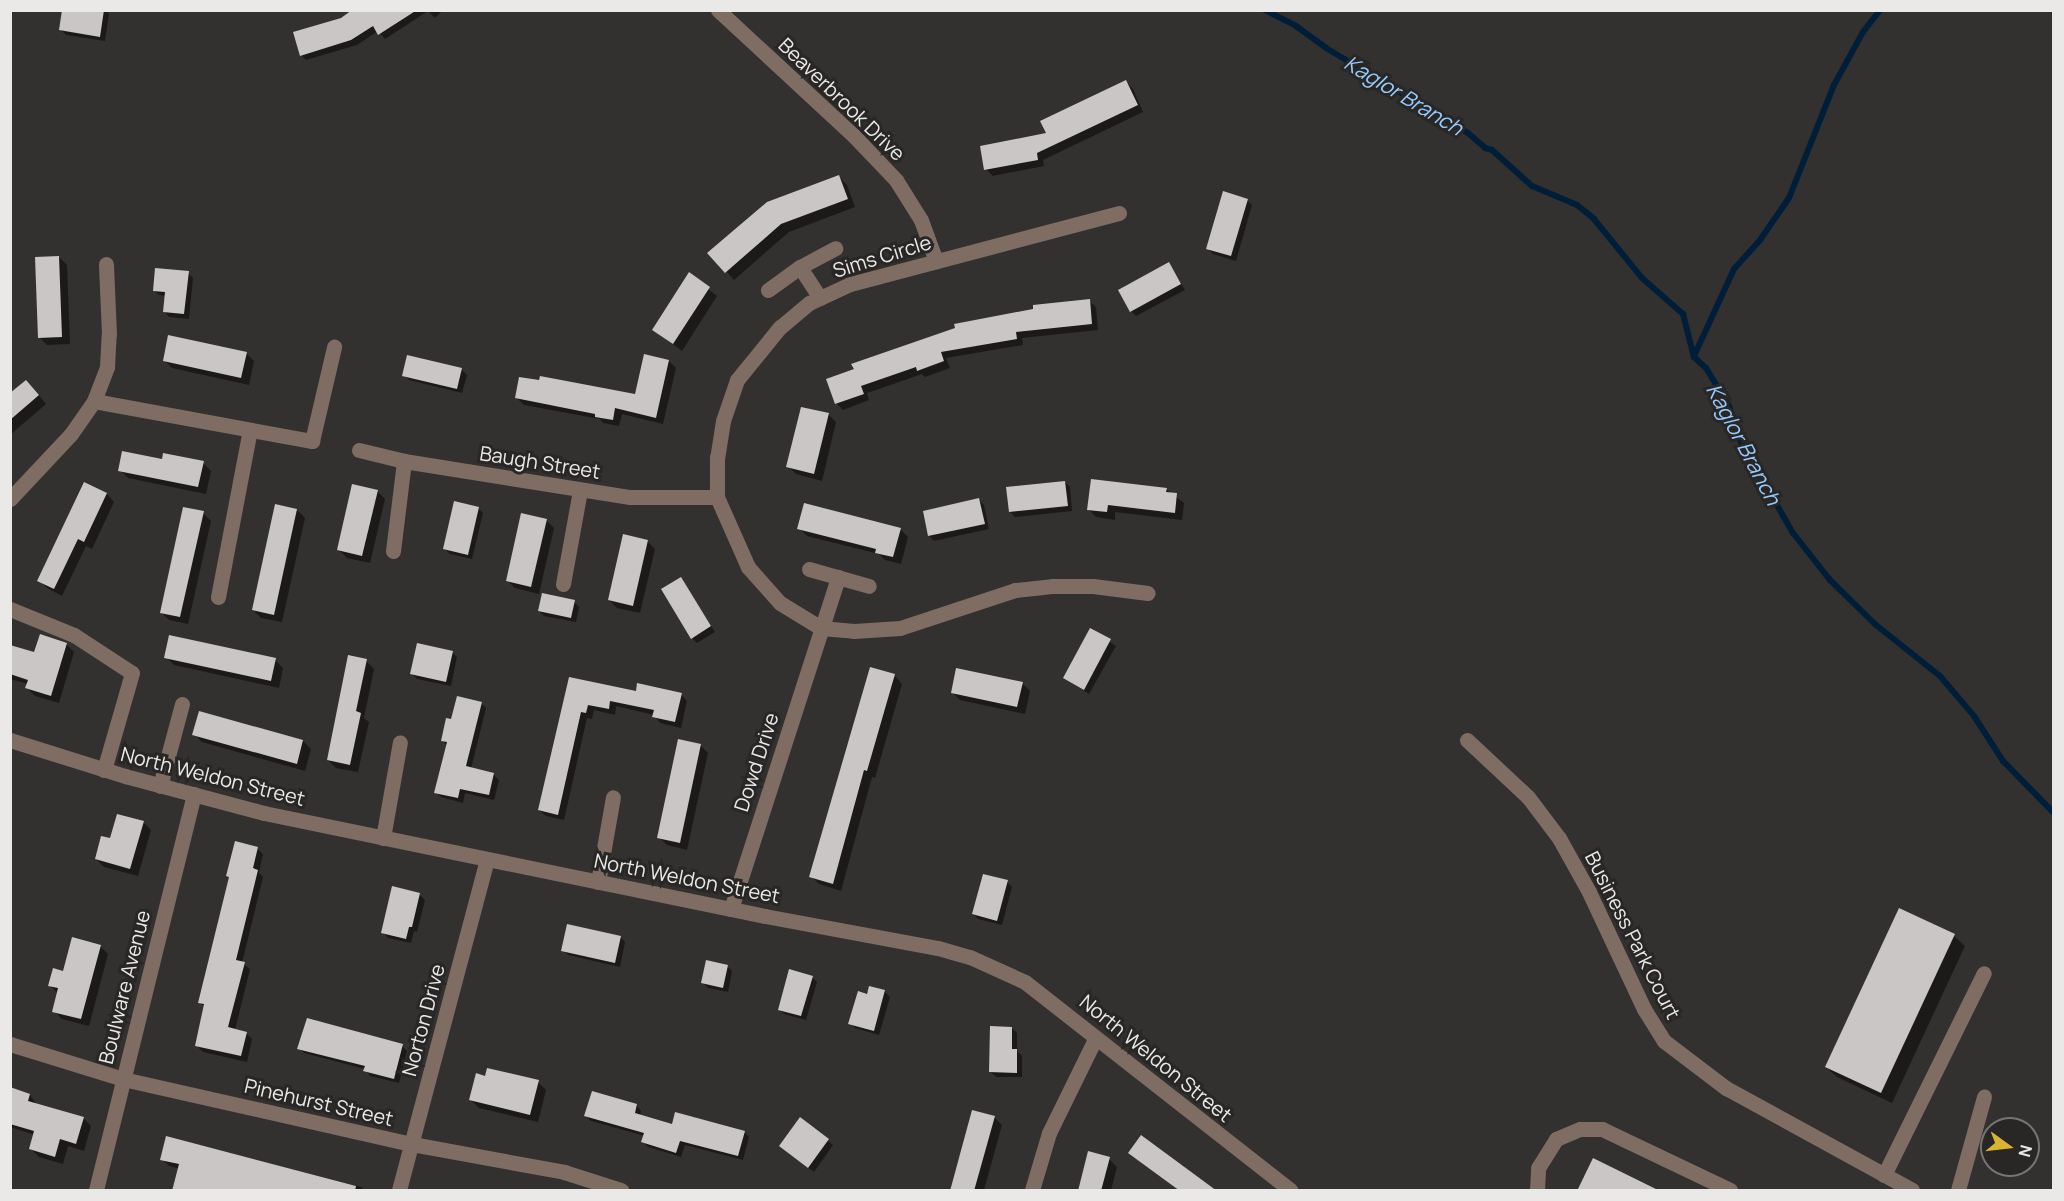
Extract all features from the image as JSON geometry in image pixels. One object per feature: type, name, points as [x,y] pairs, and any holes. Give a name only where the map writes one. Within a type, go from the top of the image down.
[{"type":"street","name":"Beaverbrook Drive","points":[[718,10],[854,136],[896,180],[921,220],[936,261]]},
{"type":"street","name":"Sims Circle","points":[[1119,213],[850,284],[809,303],[780,327],[737,380],[723,421],[717,457],[717,497],[748,567],[780,603],[821,628],[854,631],[900,628],[1015,590],[1052,586],[1093,586],[1148,593]]},
{"type":"street","points":[[768,290],[800,267],[835,248]]},
{"type":"street","points":[[10,499],[71,434],[94,402],[107,367],[110,334],[106,264]]},
{"type":"street","points":[[800,267],[820,298]]},
{"type":"street","points":[[94,402],[312,441],[334,347]]},
{"type":"street","points":[[218,597],[250,430]]},
{"type":"street","name":"Baugh Street","points":[[359,450],[404,461],[630,497],[717,497]]},
{"type":"street","points":[[393,552],[404,461]]},
{"type":"street","points":[[563,584],[580,490]]},
{"type":"street","points":[[809,569],[869,586]]},
{"type":"street","name":"Dowd Drive","points":[[731,909],[837,577]]},
{"type":"street","points":[[10,609],[74,635],[132,673],[105,770]]},
{"type":"street","points":[[160,786],[182,704]]},
{"type":"street","name":"North Weldon Street","points":[[10,740],[160,786],[264,813],[731,909],[938,948],[970,957],[1025,982],[1290,1191]]},
{"type":"street","name":"Business Park Court","points":[[1467,740],[1528,797],[1559,838],[1589,892],[1644,1009],[1664,1041],[1726,1088],[1912,1191]]},
{"type":"street","points":[[383,838],[400,742]]},
{"type":"street","name":"Boulware Avenue","points":[[96,1191],[194,795]]},
{"type":"street","points":[[598,882],[613,797]]},
{"type":"street","name":"Norton Drive","points":[[399,1191],[487,859]]},
{"type":"street","points":[[1884,1175],[1984,973]]},
{"type":"street","points":[[1032,1191],[1049,1133],[1095,1039]]},
{"type":"street","name":"Pinehurst Street","points":[[10,1044],[123,1079],[412,1144],[564,1172],[621,1191]]},
{"type":"street","points":[[1958,1191],[1984,1097]]},
{"type":"street","points":[[1537,1191],[1538,1168],[1556,1139],[1580,1129],[1602,1129],[1730,1191]]},
{"type":"building","points":[[62,10],[104,10],[100,37],[59,30]]},
{"type":"building","points":[[352,10],[417,10],[378,35],[373,26],[351,40],[300,56],[293,32],[341,18]]},
{"type":"building","points":[[1126,80],[1138,105],[1037,153],[1038,160],[984,170],[980,146],[1046,133],[1040,121]]},
{"type":"building","points":[[839,175],[848,199],[781,224],[725,273],[707,253],[767,202]]},
{"type":"building","points":[[1223,191],[1248,199],[1231,256],[1206,249]]},
{"type":"building","points":[[59,256],[62,337],[38,338],[35,257]]},
{"type":"building","points":[[1169,262],[1181,284],[1130,312],[1118,290]]},
{"type":"building","points":[[155,268],[189,271],[184,314],[163,312],[165,292],[153,291]]},
{"type":"building","points":[[689,272],[710,287],[673,344],[652,330]]},
{"type":"building","points":[[1090,299],[1092,324],[1016,332],[1017,339],[941,352],[944,361],[917,371],[916,367],[861,386],[864,394],[835,404],[826,379],[854,369],[851,364],[955,328],[954,324],[1033,309],[1033,305]]},
{"type":"building","points":[[168,335],[247,352],[241,378],[163,361]]},
{"type":"building","points":[[644,354],[669,360],[656,418],[615,408],[613,420],[595,417],[595,414],[515,398],[519,377],[539,380],[540,376],[635,394]]},
{"type":"building","points":[[407,355],[462,368],[457,389],[402,376]]},
{"type":"building","points":[[26,380],[39,395],[10,420],[10,393]]},
{"type":"building","points":[[801,407],[829,413],[814,474],[786,467]]},
{"type":"building","points":[[122,451],[162,459],[163,453],[204,461],[198,487],[118,471]]},
{"type":"building","points":[[1091,479],[1167,488],[1166,492],[1177,493],[1175,513],[1108,505],[1107,512],[1087,510]]},
{"type":"building","points":[[1065,481],[1068,506],[1009,512],[1006,487]]},
{"type":"building","points":[[84,482],[107,493],[84,542],[78,539],[54,589],[37,581]]},
{"type":"building","points":[[352,484],[378,490],[362,556],[337,550]]},
{"type":"building","points":[[979,498],[985,524],[928,536],[923,511]]},
{"type":"building","points":[[454,501],[479,507],[468,555],[443,549]]},
{"type":"building","points":[[804,503],[901,528],[893,557],[875,553],[876,549],[797,529]]},
{"type":"building","points":[[275,504],[297,509],[274,615],[252,610]]},
{"type":"building","points":[[183,507],[204,511],[180,617],[160,613]]},
{"type":"building","points":[[521,513],[547,519],[531,587],[506,581]]},
{"type":"building","points":[[623,534],[648,540],[633,606],[608,600]]},
{"type":"building","points":[[681,577],[711,626],[691,639],[661,589]]},
{"type":"building","points":[[542,593],[575,600],[571,618],[538,611]]},
{"type":"building","points":[[1090,628],[1111,639],[1084,690],[1063,678]]},
{"type":"building","points":[[40,634],[67,643],[51,696],[25,688],[28,680],[10,674],[10,645],[34,652]]},
{"type":"building","points":[[169,635],[276,658],[271,681],[164,658]]},
{"type":"building","points":[[417,643],[453,651],[446,682],[410,674]]},
{"type":"building","points":[[348,655],[367,659],[356,711],[361,713],[350,765],[327,760]]},
{"type":"building","points":[[870,667],[895,674],[867,771],[864,770],[833,884],[809,877]]},
{"type":"building","points":[[956,668],[1023,682],[1017,707],[951,693]]},
{"type":"building","points":[[569,677],[636,691],[637,683],[682,693],[675,722],[652,717],[654,710],[610,701],[609,709],[588,705],[586,713],[581,712],[558,815],[538,810]]},
{"type":"building","points":[[457,696],[482,702],[466,766],[494,773],[489,795],[460,789],[458,798],[434,793],[447,742],[441,741],[446,718],[451,719]]},
{"type":"building","points":[[199,711],[303,740],[297,764],[192,735]]},
{"type":"building","points":[[678,739],[701,744],[680,843],[657,838]]},
{"type":"building","points":[[117,814],[144,821],[130,869],[95,859],[101,836],[110,838]]},
{"type":"building","points":[[235,841],[258,847],[253,868],[258,870],[236,960],[245,962],[228,1027],[247,1032],[241,1056],[195,1046],[204,1004],[198,1003],[229,877],[226,876]]},
{"type":"building","points":[[983,874],[1008,880],[997,921],[972,914]]},
{"type":"building","points":[[392,886],[420,893],[412,927],[409,927],[406,939],[381,933]]},
{"type":"building","points":[[1899,908],[1955,934],[1881,1093],[1825,1067]]},
{"type":"building","points":[[567,924],[621,936],[615,963],[561,951]]},
{"type":"building","points":[[72,937],[101,945],[81,1019],[52,1012],[58,988],[48,986],[53,968],[63,971]]},
{"type":"building","points":[[706,960],[728,965],[723,988],[701,983]]},
{"type":"building","points":[[789,969],[813,976],[801,1016],[778,1010]]},
{"type":"building","points":[[869,986],[885,990],[874,1031],[848,1024],[858,991],[867,994]]},
{"type":"building","points":[[307,1018],[403,1044],[394,1079],[363,1071],[365,1066],[297,1049]]},
{"type":"building","points":[[990,1026],[1012,1027],[1012,1049],[1017,1049],[1017,1073],[989,1072]]},
{"type":"building","points":[[487,1068],[539,1080],[530,1115],[469,1100],[476,1073],[485,1076]]},
{"type":"building","points":[[10,1087],[30,1094],[28,1101],[84,1117],[76,1144],[60,1139],[55,1157],[29,1149],[34,1131],[10,1124]]},
{"type":"building","points":[[592,1091],[637,1104],[635,1113],[672,1124],[675,1112],[745,1131],[738,1156],[680,1141],[676,1153],[641,1142],[644,1133],[584,1116]]},
{"type":"building","points":[[972,1110],[995,1116],[974,1191],[950,1191]]},
{"type":"building","points":[[800,1117],[829,1139],[808,1168],[779,1146]]},
{"type":"building","points":[[1141,1135],[1217,1191],[1180,1191],[1128,1153]]},
{"type":"building","points":[[166,1136],[356,1186],[355,1191],[172,1191],[179,1164],[160,1160]]},
{"type":"building","points":[[1088,1151],[1110,1157],[1101,1191],[1078,1191]]},
{"type":"building","points":[[1593,1158],[1660,1191],[1577,1191]]},
{"type":"waterway","name":"Kaglor Branch","points":[[1265,10],[1296,26],[1326,48],[1468,133],[1485,148],[1492,150],[1532,186],[1577,205],[1594,219],[1642,278],[1683,314],[1694,357],[1706,368],[1729,406],[1741,442],[1793,533],[1830,580],[1876,625],[1940,676],[1974,716],[2003,761],[2054,813]]},
{"type":"waterway","points":[[1694,356],[1734,269],[1760,240],[1789,198],[1834,85],[1863,32],[1880,10]]}]
